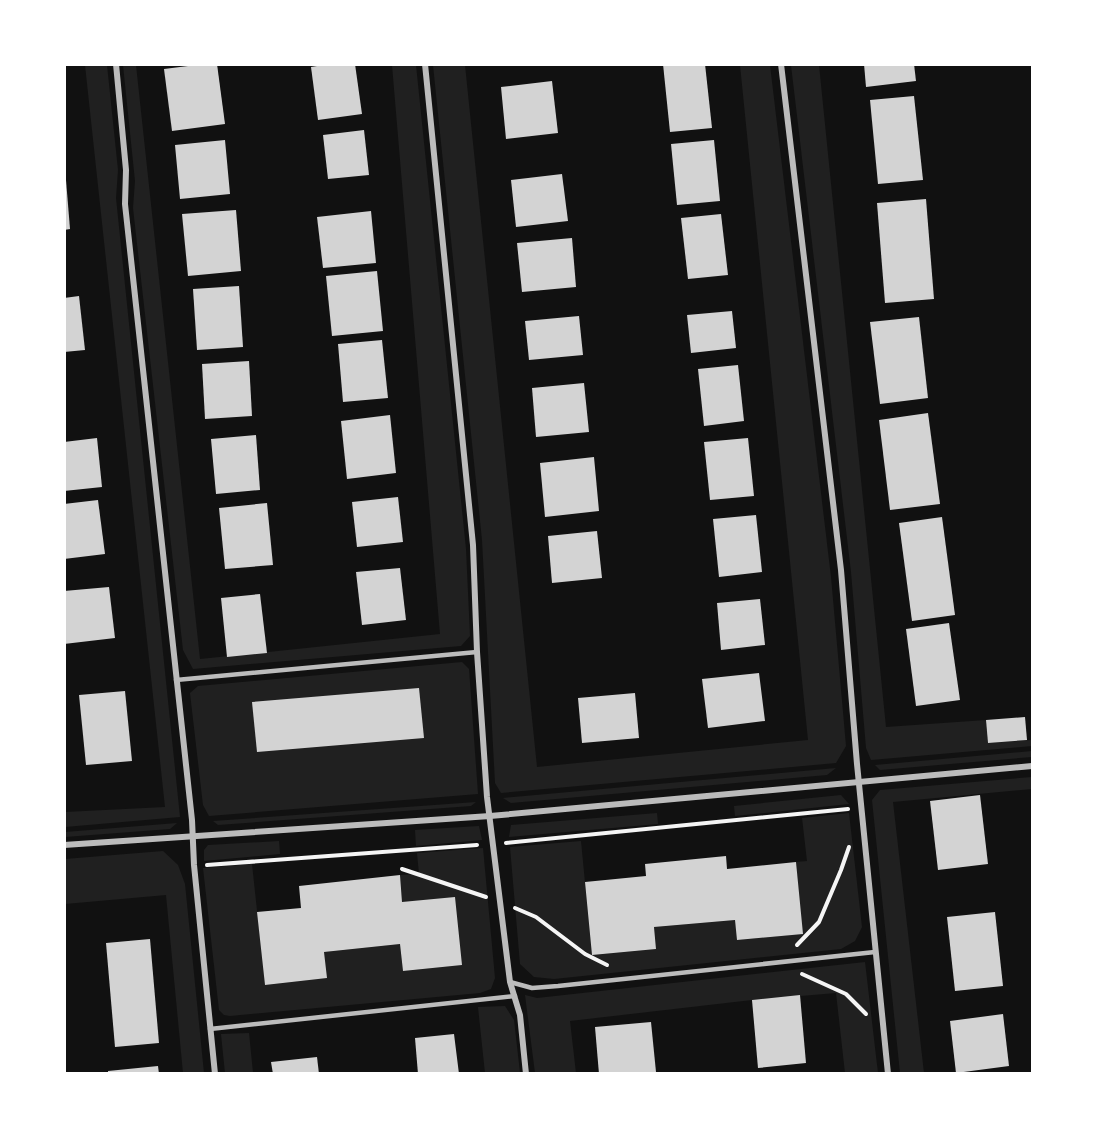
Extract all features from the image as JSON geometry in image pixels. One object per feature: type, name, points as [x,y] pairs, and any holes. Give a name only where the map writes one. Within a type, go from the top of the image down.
[{"type":"street","points":[[116,64],[126,170],[125,204],[193,835],[214,1074]]},
{"type":"street","points":[[425,64],[472,545],[477,652],[490,816],[510,982],[520,1015],[526,1074]]},
{"type":"street","points":[[781,64],[841,570],[874,952],[888,1074]]},
{"type":"street","points":[[64,845],[490,816],[1032,766]]},
{"type":"lane","points":[[176,680],[477,652]]},
{"type":"lane","points":[[510,982],[532,988],[874,952]]},
{"type":"lane","points":[[210,1029],[515,996]]},
{"type":"path","points":[[194,866],[493,844],[861,807]]},
{"type":"path","points":[[851,839],[842,870],[819,922],[798,944],[775,962],[846,994],[883,1030]]},
{"type":"path","points":[[402,869],[500,902],[536,917],[585,954],[636,977]]},
{"type":"shaded area","points":[[85,65],[107,65],[118,170],[116,198],[180,817],[65,827],[65,812],[165,807]]},
{"type":"shaded area","points":[[123,65],[136,65],[200,659],[440,634],[392,65],[416,65],[466,549],[470,636],[461,646],[193,669],[183,650],[133,208],[135,181]]},
{"type":"shaded area","points":[[433,65],[465,65],[537,767],[808,740],[740,65],[770,65],[831,577],[846,746],[836,763],[501,793],[495,783],[482,540]]},
{"type":"shaded area","points":[[791,65],[819,65],[886,727],[986,720],[988,743],[1032,740],[1032,746],[871,760],[866,748],[851,572]]},
{"type":"shaded area","points":[[462,662],[469,669],[478,794],[209,816],[203,805],[190,693],[198,686]]},
{"type":"shaded area","points":[[1032,751],[1032,757],[880,770],[875,765]]},
{"type":"shaded area","points":[[836,768],[827,775],[511,803],[503,798]]},
{"type":"shaded area","points":[[1032,777],[1032,789],[893,802],[924,1073],[900,1073],[872,800],[880,790]]},
{"type":"shaded area","points":[[841,795],[849,804],[735,816],[734,806]]},
{"type":"shaded area","points":[[476,802],[471,806],[218,825],[213,821]]},
{"type":"shaded area","points":[[657,813],[658,824],[509,837],[511,825]]},
{"type":"shaded area","points":[[849,813],[862,927],[855,941],[841,949],[554,979],[534,977],[520,964],[510,847],[581,841],[592,955],[656,949],[654,927],[735,920],[738,940],[802,934],[796,862],[807,861],[802,818]]},
{"type":"shaded area","points":[[177,823],[170,829],[65,837],[65,832]]},
{"type":"shaded area","points":[[479,826],[482,840],[416,846],[415,830]]},
{"type":"shaded area","points":[[279,841],[280,854],[204,861],[204,850],[208,845]]},
{"type":"shaded area","points":[[483,848],[495,978],[491,989],[480,993],[230,1016],[224,1015],[219,1010],[203,868],[252,864],[265,985],[326,978],[324,952],[400,944],[403,971],[462,965],[402,902],[400,875],[419,874],[417,853]]},
{"type":"shaded area","points":[[163,851],[178,865],[185,884],[204,1073],[183,1073],[166,895],[65,904],[65,859]]},
{"type":"shaded area","points":[[865,962],[878,1073],[845,1073],[836,993],[752,1000],[570,1021],[576,1073],[535,1073],[525,995],[537,998]]},
{"type":"shaded area","points":[[505,1006],[514,1020],[520,1073],[485,1073],[478,1007]]},
{"type":"shaded area","points":[[249,1033],[253,1073],[225,1073],[221,1034]]},
{"type":"building","points":[[217,64],[225,124],[172,131],[164,69]]},
{"type":"building","points":[[355,64],[362,114],[318,120],[311,67]]},
{"type":"building","points":[[663,64],[705,64],[712,128],[670,132]]},
{"type":"building","points":[[864,64],[914,64],[916,81],[866,87]]},
{"type":"building","points":[[552,81],[558,133],[506,139],[501,87]]},
{"type":"building","points":[[914,96],[923,180],[878,184],[870,100]]},
{"type":"building","points":[[364,130],[369,175],[328,179],[323,135]]},
{"type":"building","points":[[225,140],[230,194],[180,199],[175,145]]},
{"type":"building","points":[[714,140],[720,201],[677,205],[671,144]]},
{"type":"building","points":[[562,174],[568,221],[516,227],[511,180]]},
{"type":"building","points":[[64,180],[66,180],[70,229],[64,230]]},
{"type":"building","points":[[926,199],[934,299],[885,303],[877,203]]},
{"type":"building","points":[[236,210],[241,271],[188,276],[182,214]]},
{"type":"building","points":[[371,211],[376,263],[323,268],[317,217]]},
{"type":"building","points":[[721,214],[728,275],[688,279],[681,218]]},
{"type":"building","points":[[572,238],[576,287],[522,292],[517,243]]},
{"type":"building","points":[[377,271],[383,331],[332,336],[326,276]]},
{"type":"building","points":[[239,286],[243,347],[197,350],[193,289]]},
{"type":"building","points":[[79,296],[85,350],[64,352],[64,298]]},
{"type":"building","points":[[732,311],[736,348],[691,353],[687,315]]},
{"type":"building","points":[[579,316],[583,355],[529,360],[525,321]]},
{"type":"building","points":[[919,317],[928,398],[880,404],[870,322]]},
{"type":"building","points":[[382,340],[388,398],[343,402],[338,344]]},
{"type":"building","points":[[249,361],[252,416],[205,419],[202,364]]},
{"type":"building","points":[[738,365],[744,421],[704,426],[698,369]]},
{"type":"building","points":[[584,383],[589,432],[536,437],[532,388]]},
{"type":"building","points":[[928,413],[940,504],[890,510],[879,420]]},
{"type":"building","points":[[390,415],[396,473],[347,479],[341,421]]},
{"type":"building","points":[[256,435],[260,490],[216,494],[211,439]]},
{"type":"building","points":[[97,438],[102,487],[64,491],[64,442]]},
{"type":"building","points":[[748,438],[754,496],[710,500],[704,442]]},
{"type":"building","points":[[594,457],[599,511],[545,517],[540,463]]},
{"type":"building","points":[[398,497],[403,542],[357,547],[352,502]]},
{"type":"building","points":[[98,500],[105,554],[64,559],[64,504]]},
{"type":"building","points":[[267,503],[273,565],[225,569],[219,508]]},
{"type":"building","points":[[756,515],[762,572],[719,577],[713,519]]},
{"type":"building","points":[[942,517],[955,615],[912,621],[899,523]]},
{"type":"building","points":[[597,531],[602,578],[552,583],[548,536]]},
{"type":"building","points":[[400,568],[406,620],[362,625],[356,572]]},
{"type":"building","points":[[109,587],[115,638],[64,644],[64,591]]},
{"type":"building","points":[[260,594],[267,653],[227,657],[221,598]]},
{"type":"building","points":[[760,599],[765,645],[721,650],[717,603]]},
{"type":"building","points":[[949,623],[960,700],[916,706],[906,629]]},
{"type":"building","points":[[759,673],[765,721],[708,728],[702,679]]},
{"type":"building","points":[[419,688],[424,738],[257,752],[252,702]]},
{"type":"building","points":[[125,691],[132,761],[86,765],[79,695]]},
{"type":"building","points":[[635,693],[639,738],[582,743],[578,698]]},
{"type":"building","points":[[1025,717],[1027,740],[988,743],[986,720]]},
{"type":"building","points":[[980,795],[988,864],[938,870],[930,801]]},
{"type":"building","points":[[726,856],[727,869],[796,862],[803,934],[737,940],[735,920],[654,927],[656,949],[592,955],[585,882],[646,876],[645,864]]},
{"type":"building","points":[[400,875],[402,902],[455,897],[462,965],[403,971],[400,944],[324,952],[327,978],[265,985],[257,912],[301,908],[299,886]]},
{"type":"building","points":[[995,912],[1003,986],[955,991],[947,917]]},
{"type":"building","points":[[150,939],[159,1043],[115,1047],[106,943]]},
{"type":"building","points":[[800,995],[806,1063],[758,1068],[752,1000]]},
{"type":"building","points":[[1003,1014],[1009,1066],[956,1073],[950,1021]]},
{"type":"building","points":[[651,1022],[656,1072],[599,1074],[595,1027]]},
{"type":"building","points":[[454,1034],[459,1074],[418,1074],[415,1038]]},
{"type":"building","points":[[317,1057],[319,1074],[273,1074],[271,1062]]},
{"type":"building","points":[[158,1066],[159,1074],[108,1074],[108,1071]]}]
